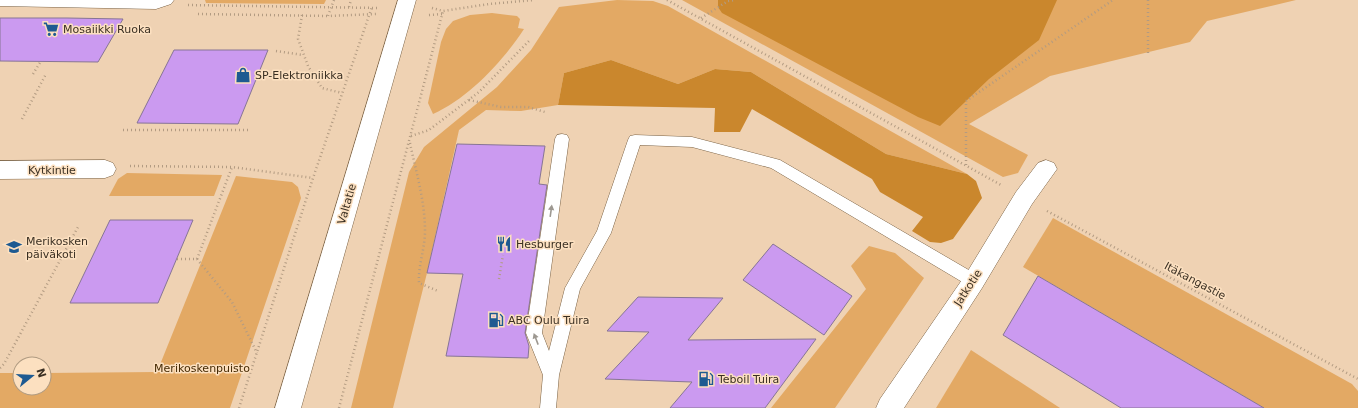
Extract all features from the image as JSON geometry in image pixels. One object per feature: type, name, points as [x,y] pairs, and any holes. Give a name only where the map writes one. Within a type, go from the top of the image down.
[{"type":"street","points":[[0,0],[160,1]]},
{"type":"street","name":"Valtatie","points":[[288,408],[407,0]]},
{"type":"street","name":"Kytkintie","points":[[0,170],[105,169]]},
{"type":"street","name":"Jatkotie","points":[[889,408],[974,281],[1024,198],[1046,169]]},
{"type":"lane","points":[[551,375],[534,334],[562,138]]},
{"type":"lane","points":[[548,408],[551,375],[573,288],[604,234],[636,140],[692,142],[775,164],[974,281]]},
{"type":"path","points":[[328,16],[334,0]]},
{"type":"path","points":[[349,6],[351,0]]},
{"type":"path","points":[[429,15],[489,4],[534,0]]},
{"type":"path","name":"Itäkangastie","points":[[667,0],[1024,198],[1358,379]]},
{"type":"path","points":[[701,18],[728,1],[735,0]]},
{"type":"path","points":[[966,165],[966,101],[1113,0]]},
{"type":"path","points":[[1148,0],[1148,52]]},
{"type":"path","points":[[160,1],[179,5],[349,6],[385,8]]},
{"type":"path","points":[[239,408],[313,178],[372,7]]},
{"type":"path","points":[[433,8],[443,13]]},
{"type":"path","points":[[339,408],[443,13]]},
{"type":"path","points":[[198,14],[328,16],[383,14]]},
{"type":"path","points":[[302,15],[298,39],[303,55],[322,88],[342,94]]},
{"type":"path","points":[[411,136],[429,130],[479,92],[529,41]]},
{"type":"path","points":[[276,51],[303,55]]},
{"type":"path","points":[[33,74],[41,61]]},
{"type":"path","points":[[22,120],[46,74]]},
{"type":"path","points":[[468,100],[501,107],[528,107],[545,112]]},
{"type":"path","points":[[123,130],[250,130]]},
{"type":"path","points":[[409,143],[424,205],[425,234],[418,272],[419,283],[438,292]]},
{"type":"path","points":[[105,169],[126,166],[232,167],[313,178]]},
{"type":"path","points":[[197,259],[232,167]]},
{"type":"path","points":[[0,368],[4,364],[78,227]]},
{"type":"path","points":[[499,279],[503,254]]},
{"type":"path","points":[[177,259],[197,259]]},
{"type":"path","points":[[197,259],[232,302],[257,353]]},
{"type":"green space","points":[[205,0],[326,0],[324,4],[206,3]]},
{"type":"green space","points":[[617,0],[653,1],[668,6],[967,174],[886,154],[751,72],[715,69],[678,84],[611,60],[564,73],[558,105],[521,111],[486,110],[459,130],[427,273],[393,408],[351,408],[409,172],[424,147],[497,87],[531,50],[559,7]]},
{"type":"green space","points":[[682,0],[1296,0],[1207,21],[1190,42],[1050,76],[969,124],[1028,155],[1018,173],[1003,177]]},
{"type":"green space","points":[[492,13],[517,16],[520,19],[518,28],[524,29],[506,54],[484,78],[472,89],[433,114],[428,103],[441,42],[446,29],[453,21],[470,15]]},
{"type":"green space","points":[[127,173],[222,175],[214,196],[109,196],[118,179]]},
{"type":"green space","name":"Merikoskenpuisto","points":[[236,176],[292,182],[298,187],[301,198],[230,408],[0,408],[0,373],[12,373],[12,396],[52,396],[52,373],[157,372]]},
{"type":"green space","points":[[1053,218],[1352,384],[1358,391],[1358,408],[1264,408],[1023,267]]},
{"type":"green space","points":[[869,246],[895,253],[924,278],[835,408],[771,408],[866,289],[851,266]]},
{"type":"green space","points":[[971,350],[1060,408],[936,408]]},
{"type":"shaded area","points":[[718,0],[1057,0],[1039,40],[989,79],[940,126],[918,117],[722,13],[718,7]]},
{"type":"shaded area","points":[[611,60],[678,84],[715,69],[751,72],[886,154],[967,174],[976,181],[982,198],[953,239],[941,243],[930,242],[912,231],[923,217],[880,192],[872,179],[752,109],[740,132],[714,132],[715,108],[558,105],[564,73]]},
{"type":"building","points":[[0,18],[123,19],[98,62],[0,61]]},
{"type":"building","points":[[174,50],[268,50],[238,124],[137,123]]},
{"type":"building","points":[[457,144],[545,146],[539,184],[547,185],[525,333],[529,346],[528,358],[446,356],[463,274],[427,273]]},
{"type":"building","points":[[110,220],[193,220],[158,303],[70,303]]},
{"type":"building","points":[[773,244],[852,296],[824,335],[743,280]]},
{"type":"building","points":[[1038,276],[1264,408],[1121,408],[1003,335]]},
{"type":"building","points":[[638,297],[723,298],[688,340],[816,339],[765,408],[670,408],[692,382],[605,379],[649,332],[607,331]]},
{"type":"place","name":"Mosaiikki Ruoka","points":[[51,29]]},
{"type":"place","name":"SP-Elektroniikka","points":[[243,75]]},
{"type":"place","name":"Hesburger","points":[[504,244]]},
{"type":"place","name":"Merikosken päiväkoti","points":[[14,247]]},
{"type":"place","name":"ABC Oulu Tuira","points":[[496,320]]},
{"type":"place","name":"Teboil Tuira","points":[[706,379]]}]
